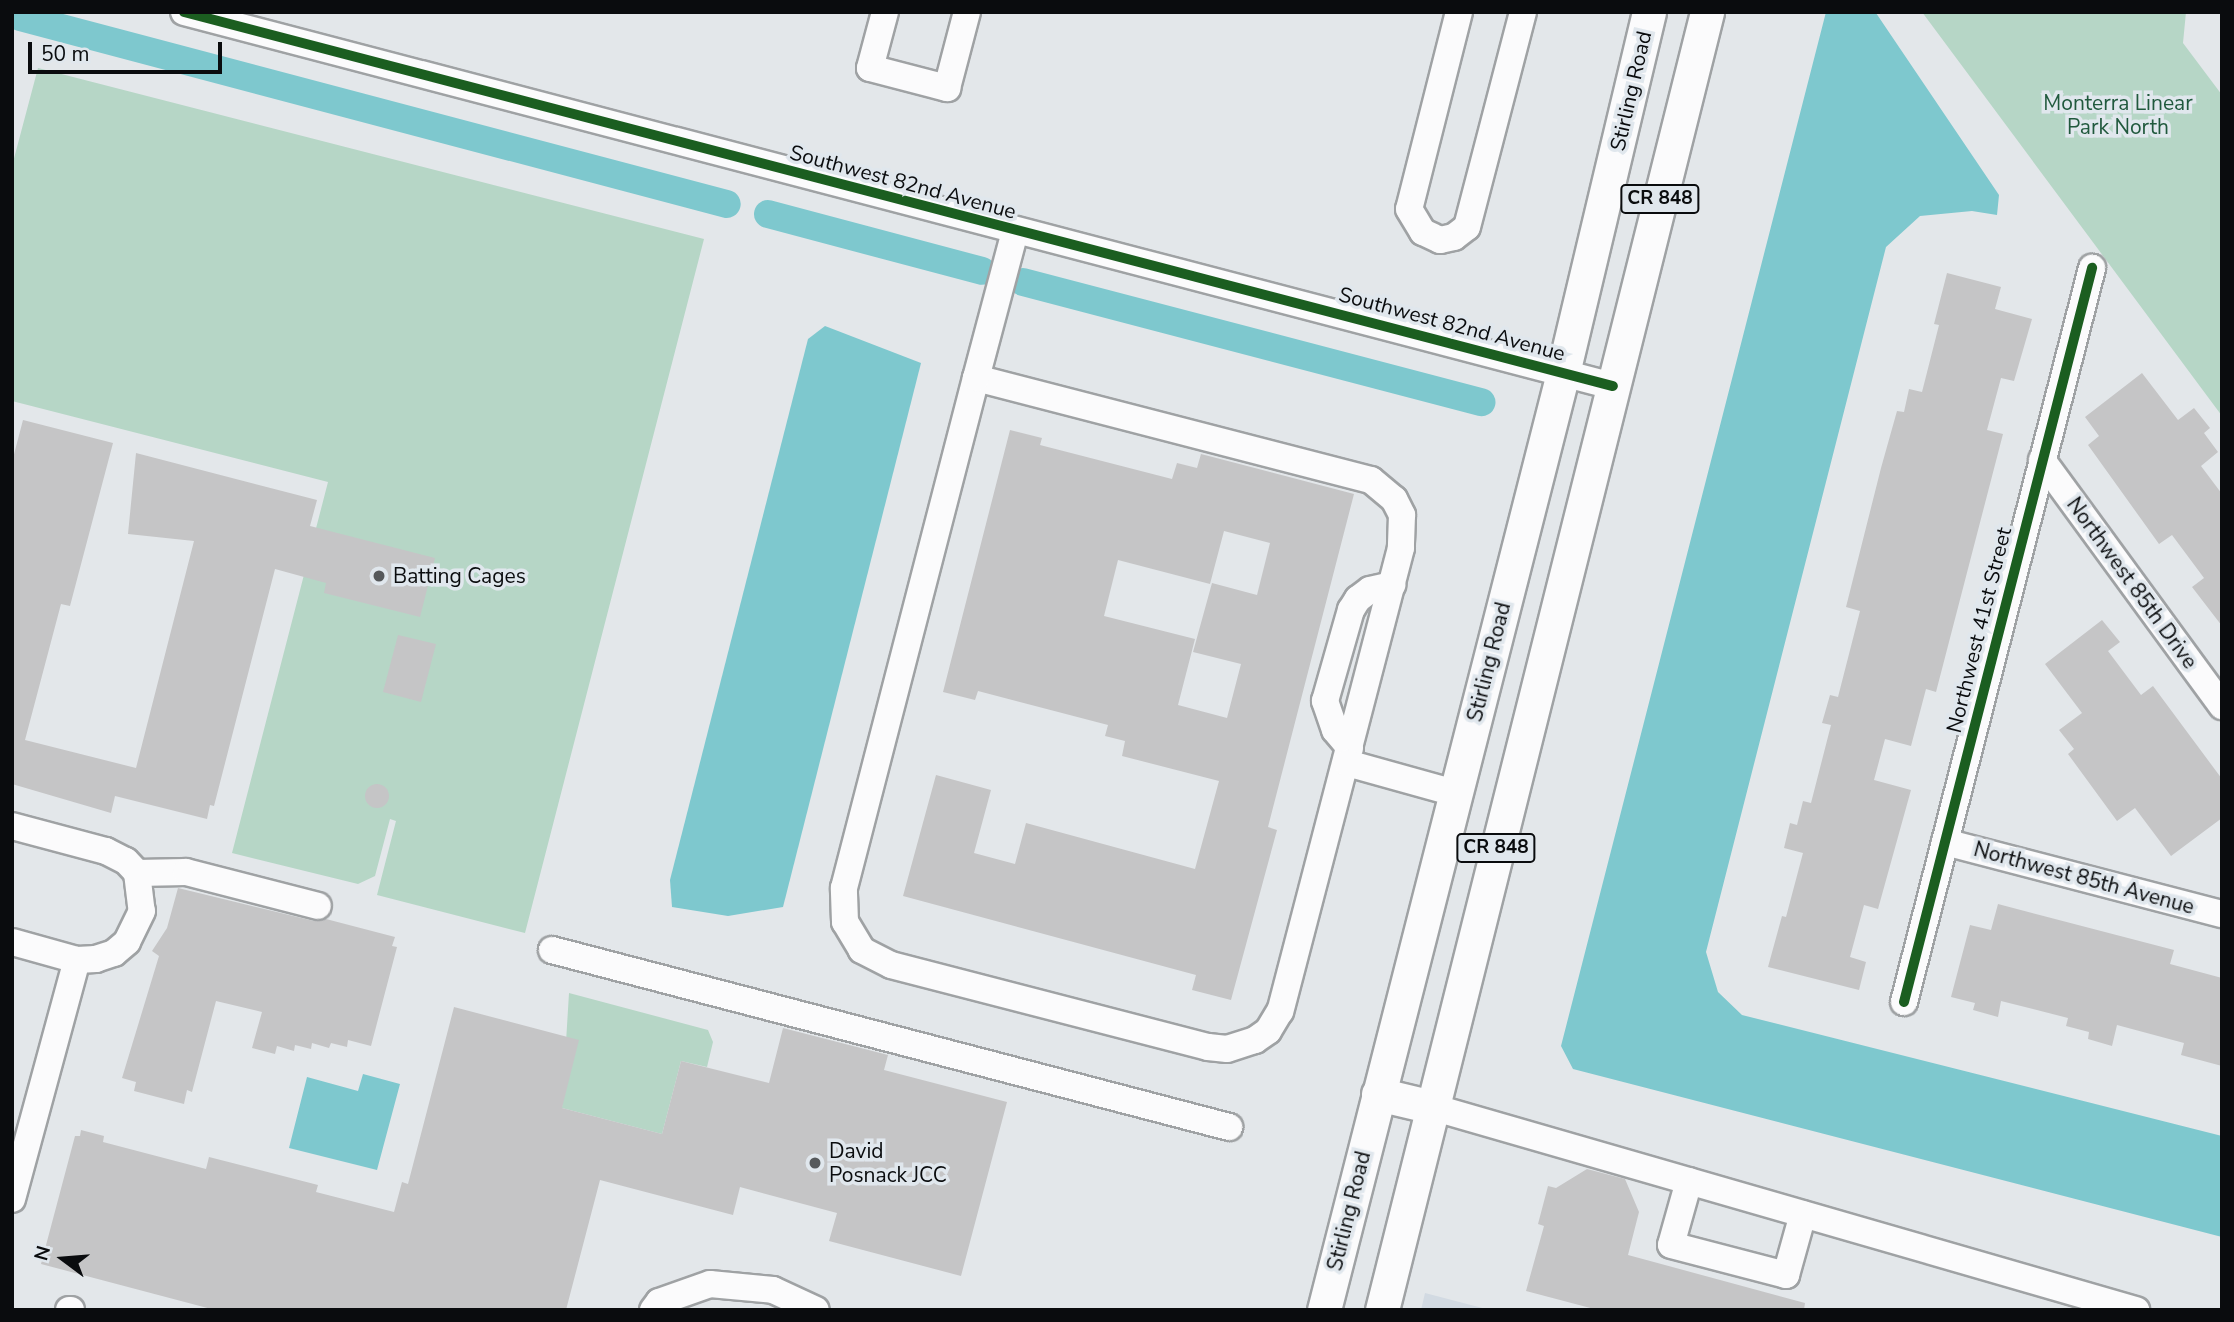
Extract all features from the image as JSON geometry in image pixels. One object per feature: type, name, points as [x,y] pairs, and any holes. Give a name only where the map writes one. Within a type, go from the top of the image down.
[{"type":"main road","name":"Stirling Road","points":[[1324,1310],[1563,373],[1649,12]]},
{"type":"main road","name":"CR 848","points":[[1387,1309],[1432,1107],[1707,12]]},
{"type":"main road","points":[[1378,1094],[1432,1107]]},
{"type":"street","name":"Southwest 82nd Avenue","points":[[184,12],[1613,386]]},
{"type":"street","points":[[885,12],[870,68],[947,88],[967,12]]},
{"type":"street","points":[[1459,12],[1409,209],[1423,232],[1440,240],[1454,237],[1467,227],[1523,12]]},
{"type":"street","points":[[976,378],[1371,480],[1394,499],[1402,515],[1401,548],[1392,585],[1280,1011],[1268,1031],[1241,1046],[1227,1049],[1195,1044],[891,965],[862,950],[845,922],[844,888],[976,378],[1015,231]]},
{"type":"street","name":"Northwest 41st Street","points":[[1904,1002],[2092,268]]},
{"type":"street","name":"Northwest 85th Drive","points":[[2042,460],[2222,706]]},
{"type":"street","points":[[1392,585],[1370,590],[1358,599],[1351,610],[1325,701],[1335,730],[1349,755],[1455,793]]},
{"type":"street","points":[[12,826],[106,851],[126,861],[136,873],[142,911],[127,942],[114,953],[77,960],[12,942]]},
{"type":"street","name":"Northwest 85th Avenue","points":[[1945,842],[2222,914]]},
{"type":"street","points":[[136,873],[176,871],[318,906]]},
{"type":"street","points":[[552,950],[1229,1127]]},
{"type":"street","points":[[12,1199],[77,960]]},
{"type":"street","points":[[1432,1107],[2136,1310]]},
{"type":"street","points":[[1689,1181],[1671,1245],[1786,1276],[1803,1214]]},
{"type":"street","points":[[653,1310],[659,1302],[710,1284],[773,1290],[816,1310]]},
{"type":"shaded area","points":[[1425,1293],[1490,1310],[1421,1310]]},
{"type":"green space","name":"Monterra Linear Park North","points":[[1922,12],[2186,12],[2183,43],[2222,95],[2222,416]]},
{"type":"green space","points":[[38,68],[704,239],[525,933],[377,895],[396,821],[390,819],[375,876],[358,884],[232,853],[328,482],[12,401],[12,166]]},
{"type":"green space","points":[[569,993],[708,1030],[713,1042],[707,1067],[681,1061],[662,1134],[562,1108]]},
{"type":"water","points":[[1826,12],[1876,13],[1999,195],[1997,215],[1972,211],[1920,216],[1886,247],[1706,952],[1718,992],[1742,1015],[2222,1136],[2222,1237],[1573,1069],[1561,1046]]},
{"type":"water","points":[[825,326],[921,363],[783,907],[728,916],[672,907],[670,880],[808,339]]},
{"type":"water","points":[[363,1074],[400,1084],[377,1170],[289,1148],[307,1077],[358,1091]]},
{"type":"building","points":[[1947,273],[2001,287],[1995,309],[2032,319],[2014,381],[2001,378],[1987,430],[2003,434],[1936,692],[1926,689],[1911,746],[1885,739],[1874,780],[1911,790],[1878,909],[1864,905],[1850,957],[1866,962],[1859,990],[1768,967],[1782,916],[1786,917],[1803,853],[1784,848],[1790,823],[1797,825],[1803,801],[1811,803],[1831,725],[1822,723],[1830,695],[1838,697],[1860,611],[1846,607],[1881,468],[1897,411],[1904,412],[1909,389],[1922,392],[1939,325],[1934,324]]},
{"type":"building","points":[[2142,373],[2178,420],[2194,408],[2210,428],[2204,433],[2218,452],[2201,466],[2222,494],[2222,626],[2192,587],[2204,578],[2172,535],[2159,544],[2088,445],[2099,436],[2085,417]]},
{"type":"building","points":[[23,420],[113,443],[70,606],[61,604],[25,740],[136,768],[194,541],[128,534],[136,453],[317,500],[310,526],[435,558],[420,617],[324,593],[326,583],[275,569],[214,806],[210,805],[207,819],[115,796],[111,813],[12,784],[12,462]]},
{"type":"building","points":[[1010,430],[1042,438],[1040,445],[1172,479],[1177,463],[1197,468],[1201,454],[1354,494],[1268,827],[1277,830],[1231,1000],[1192,990],[1196,975],[903,896],[936,775],[991,790],[974,853],[1015,864],[1026,823],[1195,869],[1219,781],[1122,756],[1125,741],[1105,736],[1108,725],[978,691],[975,700],[943,692]],"holes":[[[1224,531],[1270,543],[1257,595],[1212,583],[1193,652],[1241,664],[1227,718],[1178,705],[1195,639],[1104,616],[1118,560],[1210,584]]]},
{"type":"building","points":[[2102,620],[2120,642],[2108,651],[2141,695],[2153,686],[2222,779],[2222,818],[2171,856],[2135,808],[2117,821],[2068,754],[2074,749],[2059,730],[2082,713],[2045,664]]},
{"type":"building","points":[[398,635],[436,644],[421,702],[383,692]]},
{"type":"building","points":[[377,784],[388,791],[389,796],[382,807],[377,808],[366,801],[365,796],[372,785]]},
{"type":"building","points":[[178,888],[314,921],[326,919],[395,937],[392,946],[397,947],[371,1046],[348,1040],[347,1047],[331,1043],[329,1048],[312,1043],[311,1049],[295,1045],[294,1051],[277,1046],[275,1054],[252,1048],[262,1012],[216,1001],[192,1092],[187,1090],[184,1104],[134,1091],[136,1082],[122,1078],[159,956],[152,951],[167,928]]},
{"type":"building","points":[[1998,904],[2174,950],[2170,964],[2222,978],[2222,1066],[2181,1055],[2184,1043],[2117,1025],[2112,1046],[2088,1039],[2089,1032],[2066,1026],[2068,1018],[2001,1001],[1998,1017],[1973,1010],[1975,1003],[1951,997],[1970,925],[1991,930]]},
{"type":"building","name":"David Posnack JCC","points":[[454,1007],[579,1040],[562,1108],[662,1134],[681,1061],[769,1083],[783,1028],[888,1055],[884,1070],[1007,1102],[961,1276],[829,1241],[837,1213],[740,1187],[733,1215],[600,1180],[566,1310],[215,1310],[41,1264],[75,1136],[80,1136],[81,1130],[104,1136],[103,1142],[206,1169],[209,1157],[318,1185],[316,1192],[394,1212],[402,1182],[408,1184]]},
{"type":"building","points":[[1587,1169],[1625,1179],[1639,1212],[1628,1255],[1805,1303],[1804,1310],[1598,1310],[1526,1291],[1544,1226],[1538,1224],[1548,1186],[1556,1188]]},
{"type":"waterway","points":[[20,17],[727,204]]},
{"type":"waterway","points":[[768,214],[982,271]]},
{"type":"waterway","points":[[1023,282],[1482,402]]},
{"type":"cycle path","points":[[184,12],[1613,386]]},
{"type":"cycle path","points":[[1904,1002],[2092,268]]},
{"type":"place","name":"Batting Cages","points":[[379,576]]},
{"type":"place","name":"David Posnack JCC","points":[[815,1163]]}]
